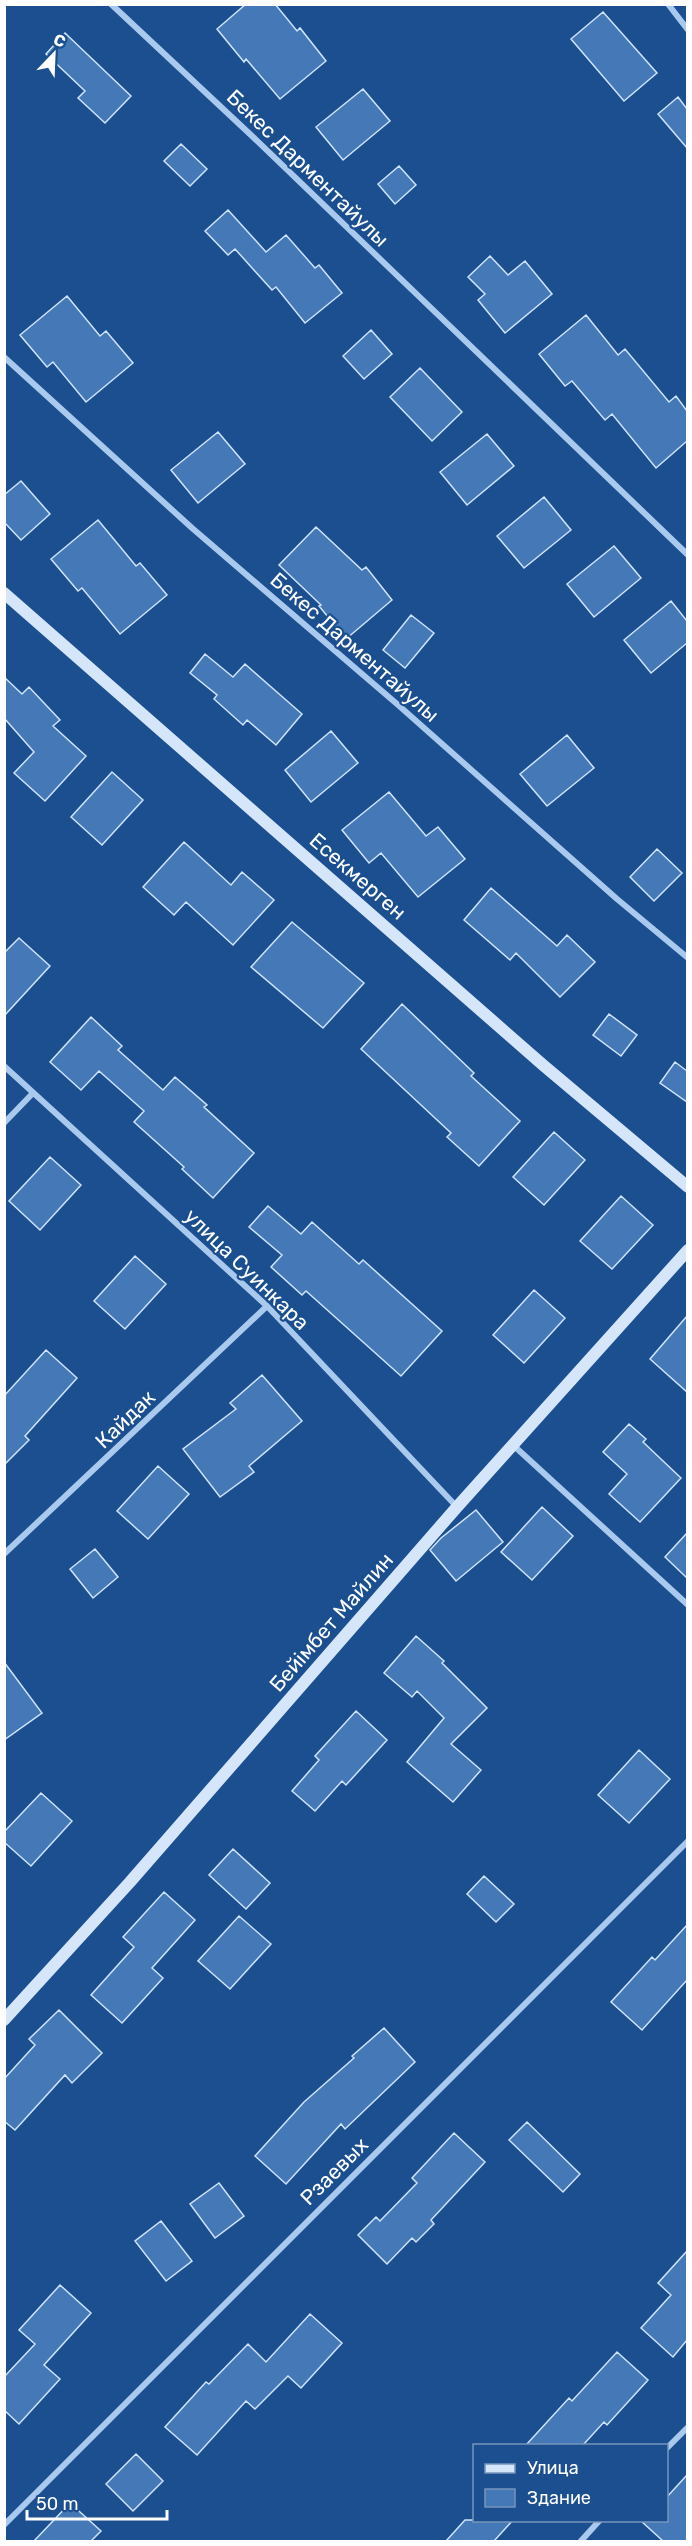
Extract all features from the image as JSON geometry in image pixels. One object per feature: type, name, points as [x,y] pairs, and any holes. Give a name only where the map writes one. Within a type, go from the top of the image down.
[{"type":"street","name":"Бекес Дарментайулы","points":[[111,4],[252,136],[687,555]]},
{"type":"street","points":[[668,4],[687,30]]},
{"type":"street","name":"Бекес Дарментайулы","points":[[4,357],[192,528],[687,958]]},
{"type":"street","name":"Eсекмерген","points":[[4,593],[543,1065],[687,1187]]},
{"type":"street","name":"улица Суинкара","points":[[4,1066],[267,1306],[457,1507]]},
{"type":"street","points":[[4,1122],[33,1093]]},
{"type":"street","name":"Бейімбет Майлин","points":[[4,2020],[130,1882],[457,1507],[687,1250]]},
{"type":"street","name":"Кайдак","points":[[4,1554],[267,1306]]},
{"type":"street","points":[[513,1445],[687,1605]]},
{"type":"street","name":"Рзаевых","points":[[4,2525],[687,1841]]},
{"type":"street","points":[[668,2447],[687,2427]]},
{"type":"street","points":[[580,2541],[598,2522]]},
{"type":"building","points":[[246,4],[275,4],[297,31],[300,28],[326,61],[280,99],[246,59],[244,62],[217,29]]},
{"type":"building","points":[[603,12],[657,73],[624,101],[571,39]]},
{"type":"building","points":[[65,33],[131,96],[105,123],[78,98],[85,91],[46,54]]},
{"type":"building","points":[[363,89],[390,121],[343,160],[316,127]]},
{"type":"building","points":[[678,97],[687,109],[687,148],[658,114]]},
{"type":"building","points":[[181,144],[207,169],[190,186],[164,161]]},
{"type":"building","points":[[399,166],[416,185],[395,204],[378,184]]},
{"type":"building","points":[[228,210],[266,252],[286,235],[315,268],[319,265],[342,293],[305,323],[276,287],[272,290],[235,249],[228,255],[205,231]]},
{"type":"building","points":[[490,256],[508,275],[525,261],[552,294],[505,333],[478,300],[485,294],[468,277]]},
{"type":"building","points":[[67,296],[100,336],[106,331],[133,363],[86,402],[53,362],[47,367],[20,335]]},
{"type":"building","points":[[586,315],[618,355],[625,349],[669,402],[676,396],[687,411],[687,441],[656,468],[612,414],[605,420],[572,381],[565,386],[539,354]]},
{"type":"building","points":[[371,330],[392,354],[364,379],[343,356]]},
{"type":"building","points":[[420,368],[462,412],[432,441],[390,397]]},
{"type":"building","points":[[218,432],[245,464],[198,503],[171,470]]},
{"type":"building","points":[[487,434],[514,466],[467,505],[440,472]]},
{"type":"building","points":[[21,481],[50,514],[21,540],[4,522],[4,495]]},
{"type":"building","points":[[544,497],[571,530],[524,568],[497,536]]},
{"type":"building","points":[[98,520],[136,566],[140,563],[167,595],[120,634],[82,588],[78,591],[51,559]]},
{"type":"building","points":[[316,527],[362,570],[366,567],[392,600],[346,639],[319,606],[321,605],[279,565]]},
{"type":"building","points":[[614,546],[641,578],[594,617],[567,584]]},
{"type":"building","points":[[671,601],[687,621],[687,643],[651,673],[624,640]]},
{"type":"building","points":[[411,615],[434,633],[405,668],[383,650]]},
{"type":"building","points":[[205,654],[233,677],[245,664],[302,714],[276,745],[247,720],[243,725],[214,699],[217,695],[190,673]]},
{"type":"building","points":[[4,677],[22,694],[29,687],[60,720],[53,726],[86,756],[45,801],[14,773],[34,752],[4,718]]},
{"type":"building","points":[[331,731],[358,763],[311,802],[285,770]]},
{"type":"building","points":[[567,735],[594,768],[547,806],[520,774]]},
{"type":"building","points":[[112,772],[143,800],[102,845],[71,817]]},
{"type":"building","points":[[389,792],[426,836],[438,827],[465,859],[418,897],[381,853],[369,863],[342,830]]},
{"type":"building","points":[[184,842],[231,885],[242,872],[274,900],[233,945],[186,902],[174,915],[143,887]]},
{"type":"building","points":[[657,849],[682,873],[654,901],[630,877]]},
{"type":"building","points":[[491,888],[557,946],[567,935],[595,962],[560,997],[516,953],[510,960],[464,920]]},
{"type":"building","points":[[292,922],[364,983],[323,1028],[251,967]]},
{"type":"building","points":[[19,938],[50,966],[4,1016],[4,953]]},
{"type":"building","points":[[402,1004],[474,1073],[471,1076],[520,1121],[479,1166],[447,1137],[451,1133],[361,1049]]},
{"type":"building","points":[[609,1014],[637,1035],[621,1056],[593,1035]]},
{"type":"building","points":[[91,1017],[122,1046],[118,1050],[163,1090],[175,1077],[207,1105],[204,1107],[254,1153],[213,1198],[182,1169],[184,1167],[134,1122],[144,1111],[99,1071],[81,1090],[50,1062]]},
{"type":"building","points":[[675,1062],[687,1071],[687,1102],[660,1083]]},
{"type":"building","points":[[554,1132],[585,1160],[544,1205],[513,1177]]},
{"type":"building","points":[[50,1157],[81,1185],[40,1230],[9,1201]]},
{"type":"building","points":[[621,1196],[653,1225],[612,1269],[580,1241]]},
{"type":"building","points":[[268,1206],[301,1234],[312,1222],[359,1264],[363,1260],[442,1331],[401,1376],[306,1291],[302,1295],[271,1267],[282,1255],[249,1227]]},
{"type":"building","points":[[135,1256],[166,1284],[125,1329],[94,1301]]},
{"type":"building","points":[[534,1290],[565,1318],[524,1363],[493,1335]]},
{"type":"building","points":[[687,1316],[687,1392],[650,1359]]},
{"type":"building","points":[[46,1350],[77,1378],[25,1436],[29,1440],[4,1465],[4,1396]]},
{"type":"building","points":[[262,1375],[302,1421],[249,1466],[254,1472],[220,1497],[183,1449],[236,1409],[230,1403]]},
{"type":"building","points":[[629,1424],[646,1439],[643,1442],[681,1478],[640,1522],[609,1494],[627,1474],[603,1452]]},
{"type":"building","points":[[158,1466],[189,1494],[148,1539],[117,1511]]},
{"type":"building","points":[[542,1507],[573,1536],[532,1580],[501,1552]]},
{"type":"building","points":[[476,1510],[503,1542],[456,1581],[430,1550],[441,1538]]},
{"type":"building","points":[[687,1533],[687,1578],[665,1557]]},
{"type":"building","points":[[95,1549],[118,1577],[93,1598],[70,1569]]},
{"type":"building","points":[[416,1636],[444,1661],[442,1663],[487,1708],[451,1744],[481,1770],[453,1802],[407,1762],[444,1718],[417,1691],[412,1697],[384,1673]]},
{"type":"building","points":[[4,1662],[42,1713],[4,1740]]},
{"type":"building","points":[[356,1711],[387,1740],[346,1785],[342,1781],[315,1811],[292,1791],[319,1760],[315,1756]]},
{"type":"building","points":[[639,1750],[670,1779],[629,1823],[598,1795]]},
{"type":"building","points":[[41,1793],[72,1821],[31,1866],[4,1842],[4,1832]]},
{"type":"building","points":[[233,1849],[270,1883],[246,1909],[209,1875]]},
{"type":"building","points":[[484,1876],[514,1904],[496,1922],[467,1894]]},
{"type":"building","points":[[164,1892],[195,1920],[152,1968],[163,1978],[122,2023],[91,1995],[134,1947],[123,1937]]},
{"type":"building","points":[[239,1916],[271,1944],[230,1989],[198,1961]]},
{"type":"building","points":[[687,1925],[687,1980],[642,2030],[611,2002],[652,1957],[655,1960]]},
{"type":"building","points":[[59,2010],[102,2053],[72,2083],[65,2075],[15,2130],[4,2121],[4,2079],[35,2045],[29,2039]]},
{"type":"building","points":[[384,2028],[415,2062],[345,2129],[341,2124],[286,2184],[255,2156],[304,2102]]},
{"type":"building","points":[[527,2122],[580,2174],[563,2192],[509,2140]]},
{"type":"building","points":[[454,2133],[485,2162],[431,2220],[434,2224],[416,2242],[412,2238],[387,2264],[358,2235],[376,2217],[380,2221],[417,2183],[412,2178]]},
{"type":"building","points":[[219,2183],[244,2216],[215,2238],[190,2204]]},
{"type":"building","points":[[161,2221],[192,2261],[166,2281],[135,2241]]},
{"type":"building","points":[[687,2251],[687,2340],[673,2357],[641,2328],[671,2295],[658,2283]]},
{"type":"building","points":[[60,2285],[91,2313],[44,2365],[60,2379],[19,2424],[4,2410],[4,2377],[35,2344],[19,2330]]},
{"type":"building","points":[[310,2314],[342,2343],[301,2388],[288,2376],[255,2409],[246,2401],[197,2455],[165,2427],[206,2382],[209,2384],[248,2344],[266,2362]]},
{"type":"building","points":[[617,2352],[648,2380],[607,2425],[604,2422],[584,2444],[527,2444],[569,2398],[572,2401]]},
{"type":"building","points":[[136,2454],[163,2481],[133,2511],[106,2484]]},
{"type":"building","points":[[687,2475],[687,2541],[663,2541],[642,2522],[668,2522],[668,2496]]},
{"type":"building","points":[[70,2503],[101,2531],[91,2541],[34,2541]]},
{"type":"building","points":[[465,2520],[511,2522],[494,2541],[446,2541]]}]
